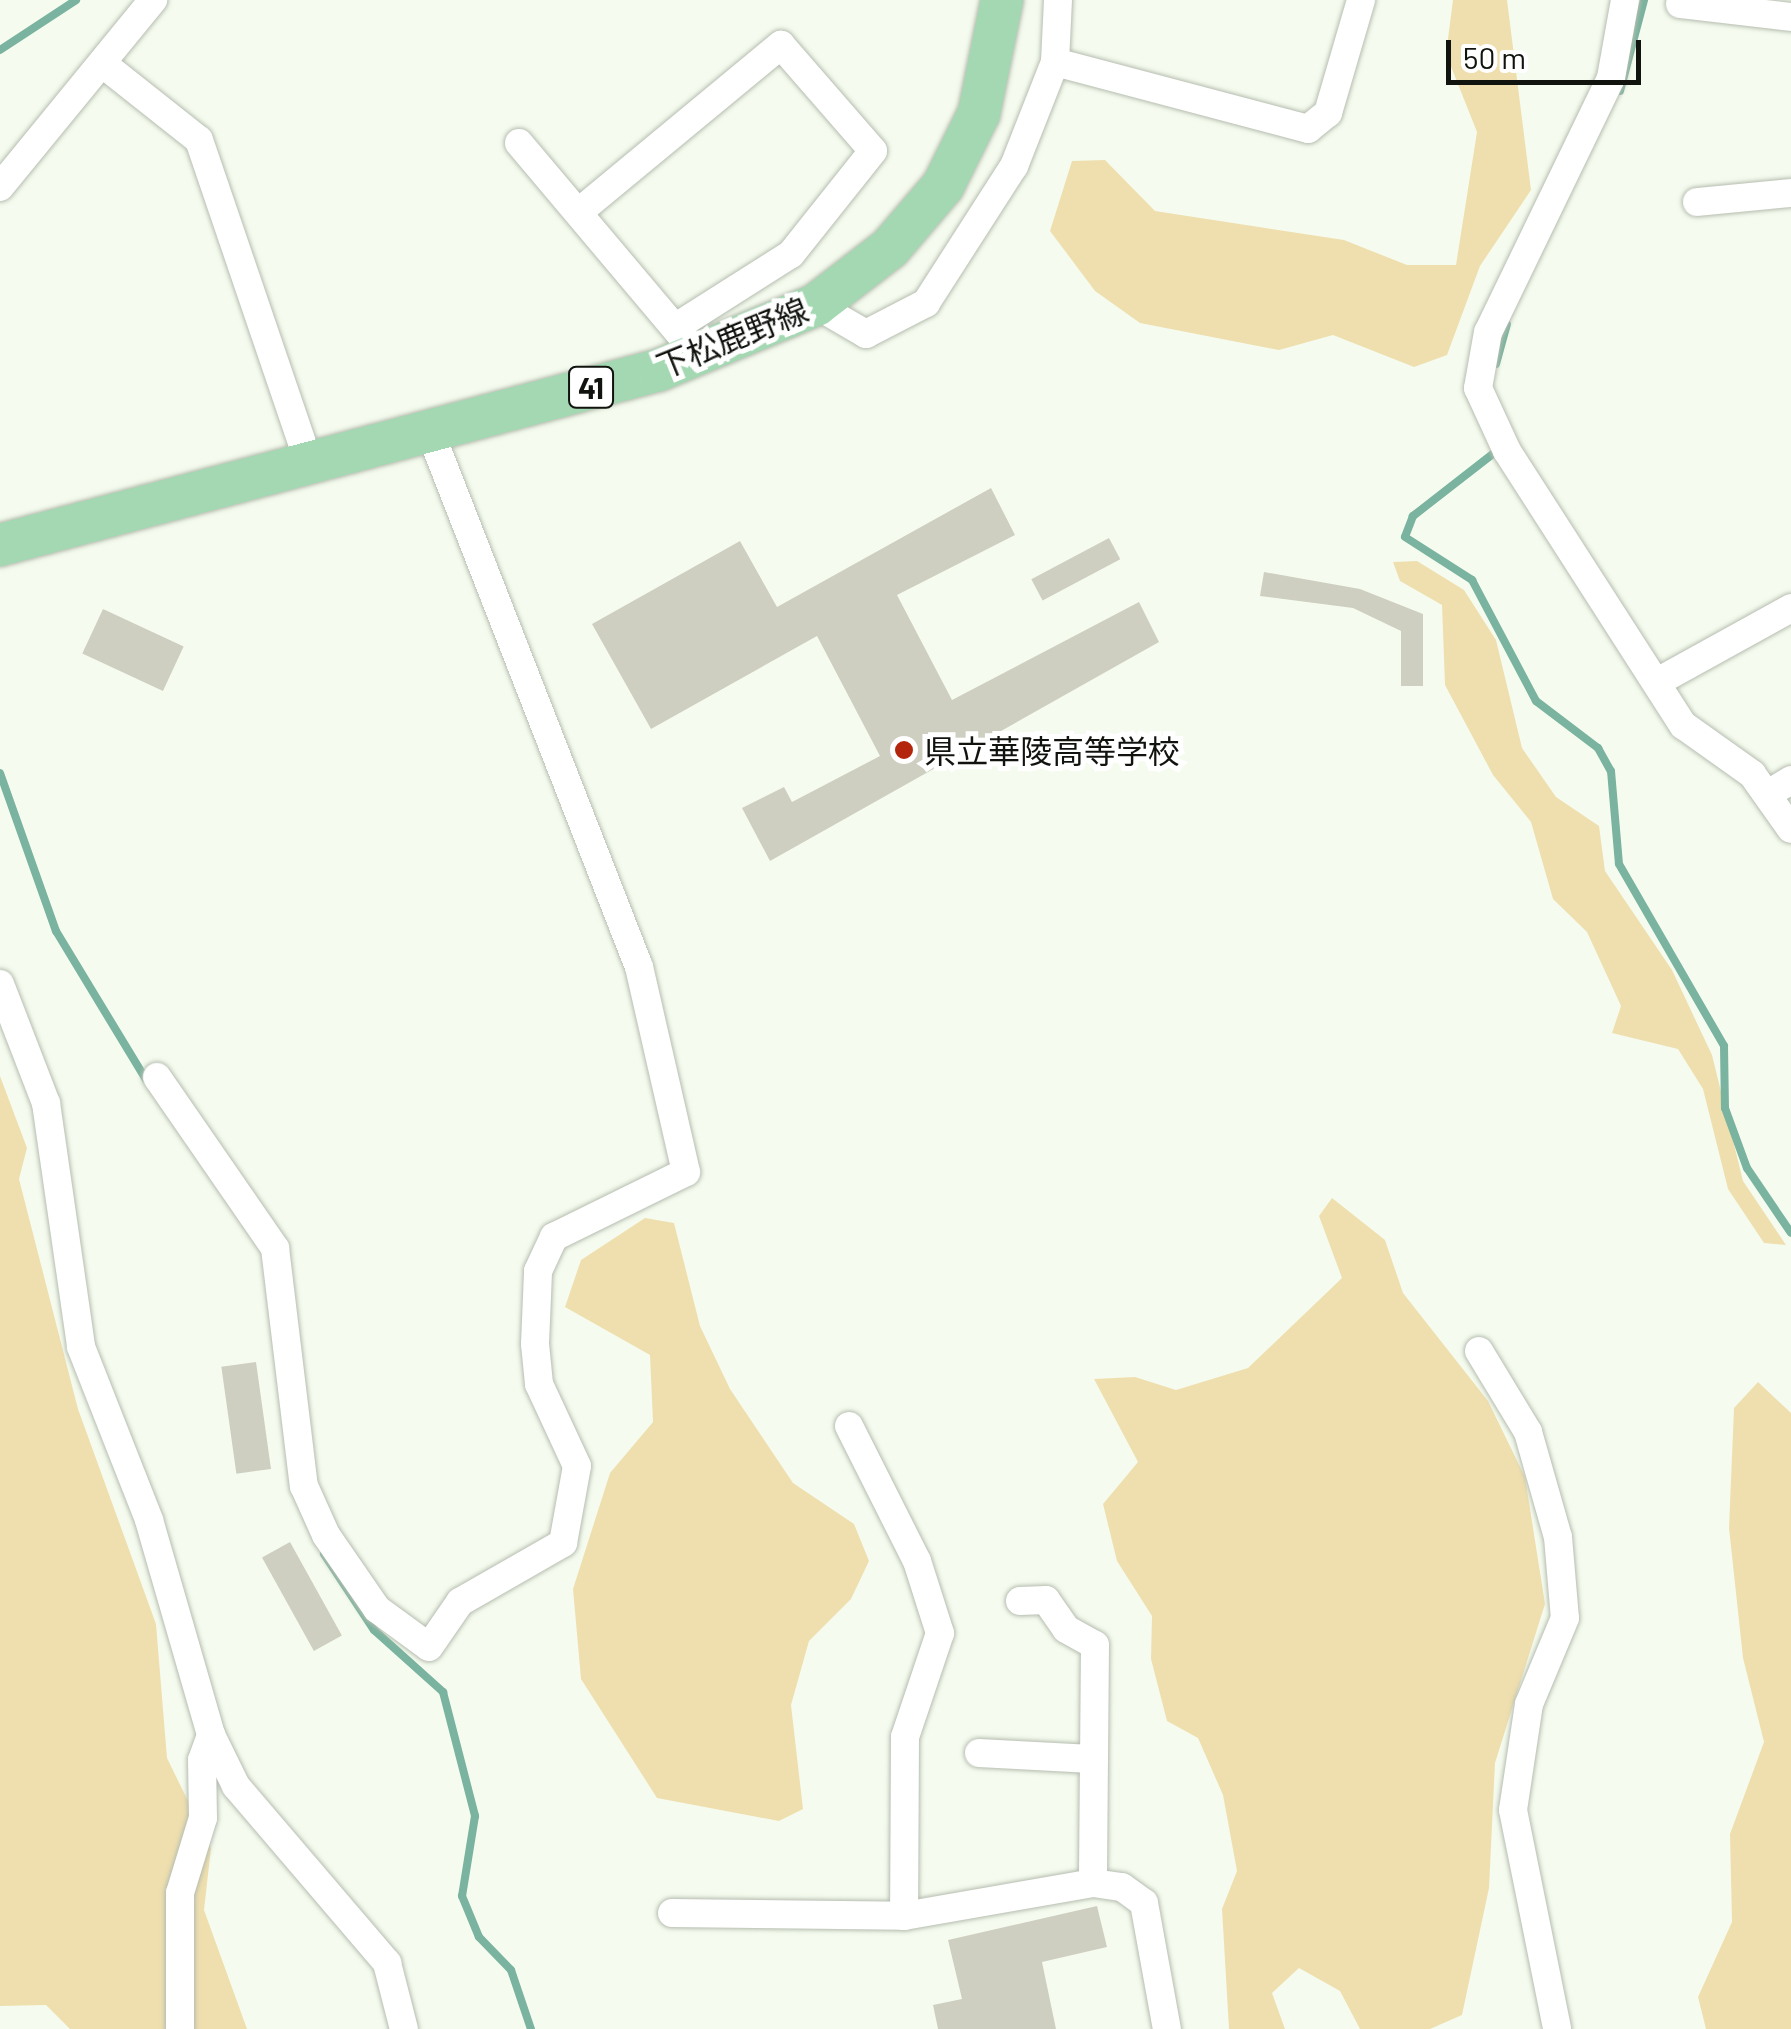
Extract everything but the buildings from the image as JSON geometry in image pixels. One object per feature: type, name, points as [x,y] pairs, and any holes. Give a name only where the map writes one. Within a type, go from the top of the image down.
[{"type":"main road","name":"下松鹿野線","points":[[0,544],[430,430],[686,342],[816,305],[890,248],[943,186],[978,112],[1002,0]]},
{"type":"street","points":[[0,187],[153,0]]},
{"type":"street","points":[[816,305],[866,334],[926,303],[1014,166],[1056,62],[1058,0]]},
{"type":"street","points":[[1056,62],[1308,129],[1328,113],[1361,0]]},
{"type":"street","points":[[1626,0],[1611,78],[1488,332],[1478,388],[1577,564],[1660,681],[1683,726],[1780,787],[1791,830]]},
{"type":"street","points":[[1680,4],[1791,17]]},
{"type":"street","points":[[519,142],[686,342],[792,254],[873,150],[781,44],[580,211]]},
{"type":"street","points":[[103,64],[199,140],[308,460]]},
{"type":"street","points":[[1697,202],[1791,194]]},
{"type":"street","points":[[157,1077],[275,1248],[304,1486],[326,1535],[376,1609],[429,1647],[460,1602],[563,1542],[576,1466],[539,1384],[535,1344],[538,1271],[554,1237],[686,1172],[640,967],[430,430]]},
{"type":"street","points":[[1660,681],[1791,608]]},
{"type":"street","points":[[0,984],[46,1103],[81,1347],[149,1520],[212,1735],[236,1786],[387,1963],[404,2029]]},
{"type":"street","points":[[1479,1351],[1528,1432],[1558,1537],[1565,1618],[1529,1704],[1512,1810],[1557,2029]]},
{"type":"street","points":[[849,1426],[917,1560],[940,1633],[905,1737],[904,1916]]},
{"type":"street","points":[[1020,1602],[1046,1600],[1066,1629],[1096,1646],[1093,1883]]},
{"type":"street","points":[[180,2029],[180,1893],[203,1818],[202,1760],[212,1735]]},
{"type":"street","points":[[979,1753],[1092,1760]]},
{"type":"street","points":[[672,1913],[904,1916],[1093,1883],[1144,1902],[1167,2029]]},
{"type":"shaded area","points":[[1453,0],[1507,0],[1531,190],[1480,266],[1447,355],[1414,367],[1333,335],[1279,350],[1140,323],[1095,291],[1050,231],[1072,161],[1105,160],[1155,211],[1344,240],[1407,265],[1456,265],[1477,132],[1446,54]]},
{"type":"shaded area","points":[[1417,561],[1464,590],[1496,640],[1522,748],[1556,797],[1599,826],[1605,871],[1672,970],[1712,1055],[1743,1181],[1786,1245],[1764,1243],[1728,1189],[1703,1089],[1678,1049],[1612,1033],[1621,1006],[1587,932],[1553,899],[1531,822],[1493,775],[1445,685],[1442,605],[1400,581],[1393,562]]},
{"type":"shaded area","points":[[0,1076],[27,1148],[19,1179],[78,1409],[156,1624],[167,1758],[211,1848],[204,1910],[247,2029],[70,2029],[46,2005],[0,2006]]},
{"type":"shaded area","points":[[1332,1198],[1385,1240],[1403,1293],[1488,1401],[1525,1477],[1545,1604],[1495,1763],[1489,1888],[1462,2015],[1430,2029],[1360,2029],[1340,1991],[1299,1968],[1272,1993],[1285,2029],[1229,2029],[1222,1909],[1237,1871],[1223,1795],[1198,1738],[1167,1721],[1151,1659],[1152,1616],[1117,1561],[1103,1504],[1138,1462],[1094,1379],[1135,1377],[1176,1390],[1248,1368],[1342,1278],[1319,1216]]},
{"type":"shaded area","points":[[645,1218],[674,1223],[700,1326],[730,1389],[793,1483],[854,1524],[869,1561],[851,1599],[809,1641],[791,1705],[803,1809],[779,1821],[657,1798],[581,1679],[573,1589],[610,1473],[653,1422],[650,1355],[565,1307],[581,1260]]},
{"type":"shaded area","points":[[1758,1382],[1791,1413],[1791,2029],[1706,2029],[1698,1997],[1732,1922],[1730,1834],[1764,1742],[1743,1658],[1729,1528],[1734,1408]]},
{"type":"waterway","points":[[0,50],[76,0]]},
{"type":"waterway","points":[[1620,91],[1644,0]]},
{"type":"waterway","points":[[1496,364],[1507,324]]},
{"type":"waterway","points":[[1494,453],[1413,516],[1405,537],[1472,580],[1536,701],[1598,748],[1611,771],[1619,864],[1724,1046],[1725,1108],[1747,1168],[1791,1233]]},
{"type":"waterway","points":[[0,773],[56,931],[147,1081]]},
{"type":"waterway","points":[[324,1554],[374,1630],[443,1692],[475,1816],[462,1896],[479,1937],[511,1970],[531,2029]]},
{"type":"place","name":"県立華陵高等学校","points":[[904,750]]}]
